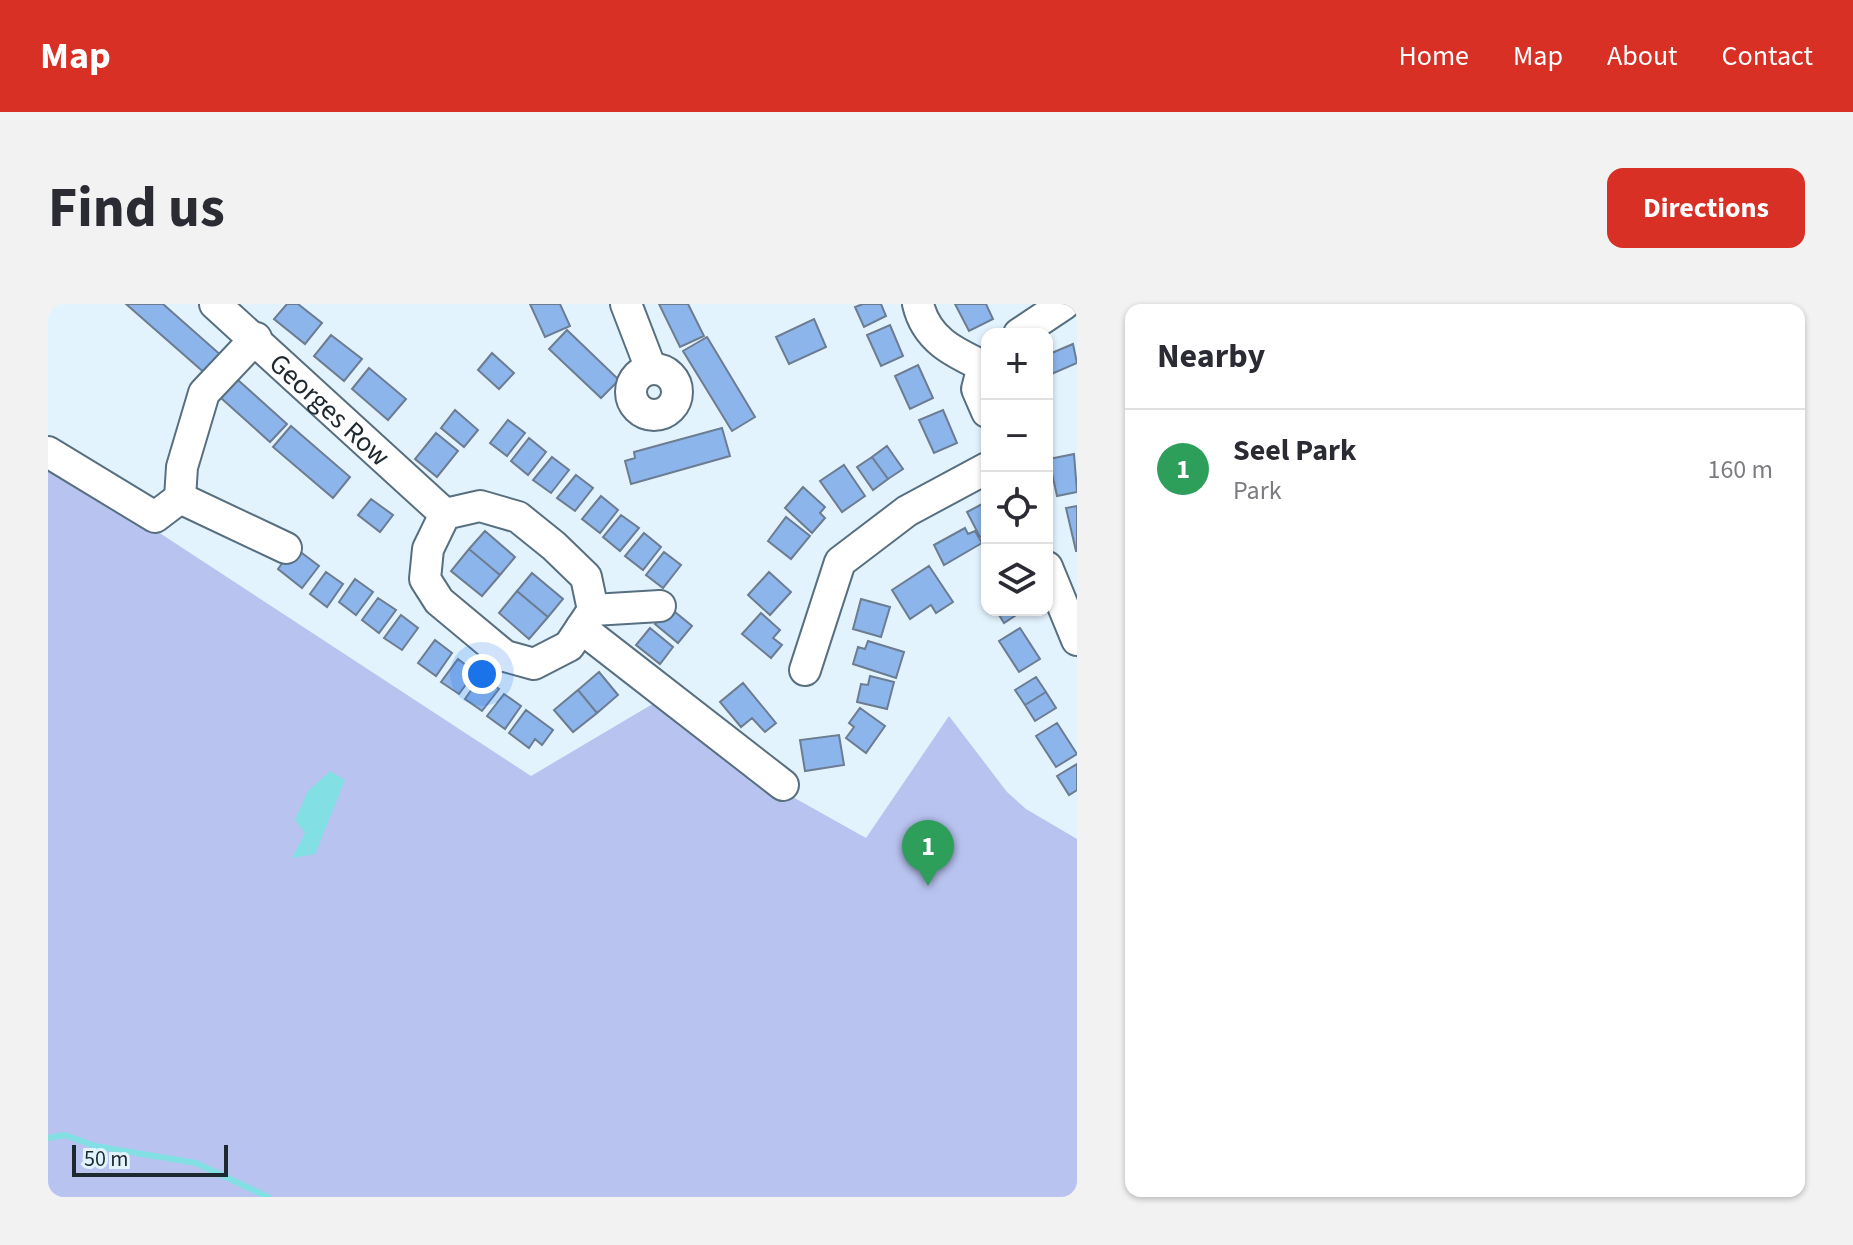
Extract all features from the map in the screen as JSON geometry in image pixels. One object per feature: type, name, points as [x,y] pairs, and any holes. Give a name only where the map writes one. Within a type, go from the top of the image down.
[{"type":"street","name":"Georges Row","points":[[215,304],[256,338],[445,514]]},
{"type":"street","points":[[626,304],[651,369]]},
{"type":"street","points":[[918,304],[920,314],[943,347],[981,362]]},
{"type":"street","points":[[1028,328],[1064,304]]},
{"type":"street","points":[[48,452],[155,517],[180,498],[182,467],[204,393],[256,338]]},
{"type":"street","points":[[981,376],[977,389],[981,398]]},
{"type":"street","points":[[805,670],[840,562],[907,511],[981,471]]},
{"type":"street","points":[[180,498],[286,548]]},
{"type":"street","points":[[480,506],[518,517],[586,577],[587,619],[569,646],[534,664],[505,656],[439,601],[425,579],[428,549],[445,514],[480,506]]},
{"type":"street","points":[[1053,582],[1077,640]]},
{"type":"street","points":[[587,619],[660,606]]},
{"type":"street","points":[[587,619],[783,785]]},
{"type":"shaded area","points":[[48,460],[531,776],[661,699],[748,772],[866,838],[949,716],[1007,792],[1026,809],[1077,839],[1077,1197],[48,1197]]},
{"type":"shaded area","points":[[330,771],[345,780],[315,854],[292,858],[305,833],[295,820],[308,791]]},
{"type":"building","points":[[126,304],[163,304],[223,357],[207,375]]},
{"type":"building","points":[[287,304],[298,304],[322,323],[305,344],[274,319]]},
{"type":"building","points":[[530,304],[560,304],[570,326],[545,337]]},
{"type":"building","points":[[659,304],[688,304],[704,336],[680,347]]},
{"type":"building","points":[[881,304],[886,316],[864,327],[855,307]]},
{"type":"building","points":[[955,304],[986,304],[993,319],[969,331]]},
{"type":"building","points":[[814,319],[826,347],[789,364],[776,337]]},
{"type":"building","points":[[890,325],[903,356],[881,366],[867,335]]},
{"type":"building","points":[[567,330],[619,380],[601,398],[549,349]]},
{"type":"building","points":[[331,335],[362,359],[344,381],[314,356]]},
{"type":"building","points":[[707,337],[755,417],[732,431],[683,351]]},
{"type":"building","points":[[1073,344],[1077,363],[1053,373],[1053,352]]},
{"type":"building","points":[[492,353],[514,373],[499,389],[478,370]]},
{"type":"building","points":[[918,365],[933,398],[910,409],[895,376]]},
{"type":"building","points":[[369,368],[406,399],[388,420],[352,389]]},
{"type":"building","points":[[229,372],[287,424],[270,442],[212,390]]},
{"type":"building","points":[[455,410],[478,430],[464,447],[441,428]]},
{"type":"building","points":[[943,410],[957,443],[934,453],[919,420]]},
{"type":"building","points":[[508,420],[525,433],[507,456],[490,443]]},
{"type":"building","points":[[291,426],[350,477],[333,498],[273,447]]},
{"type":"building","points":[[722,428],[730,456],[631,484],[625,461],[635,458],[634,452]]},
{"type":"building","points":[[436,433],[458,451],[437,477],[415,459]]},
{"type":"building","points":[[529,438],[546,452],[528,475],[511,461]]},
{"type":"building","points":[[887,446],[903,469],[888,479],[872,457]]},
{"type":"building","points":[[1074,454],[1077,492],[1057,496],[1053,458]]},
{"type":"building","points":[[552,457],[569,470],[551,493],[533,480]]},
{"type":"building","points":[[872,457],[888,479],[873,490],[857,467]]},
{"type":"building","points":[[844,465],[865,496],[842,512],[820,481]]},
{"type":"building","points":[[576,475],[593,488],[575,511],[557,498]]},
{"type":"building","points":[[803,487],[825,507],[820,513],[825,518],[812,533],[785,508]]},
{"type":"building","points":[[601,496],[618,510],[600,533],[582,519]]},
{"type":"building","points":[[371,499],[393,515],[380,532],[358,515]]},
{"type":"building","points":[[981,505],[981,537],[980,537],[967,512]]},
{"type":"building","points":[[1077,506],[1077,551],[1076,551],[1066,508]]},
{"type":"building","points":[[621,515],[639,528],[620,551],[603,537]]},
{"type":"building","points":[[786,517],[810,536],[791,559],[768,541]]},
{"type":"building","points":[[965,528],[968,534],[975,531],[981,541],[944,565],[934,545]]},
{"type":"building","points":[[485,531],[515,557],[500,575],[469,549]]},
{"type":"building","points":[[644,533],[661,547],[643,570],[625,556]]},
{"type":"building","points":[[294,547],[319,566],[302,588],[278,569]]},
{"type":"building","points":[[469,549],[500,575],[482,596],[451,571]]},
{"type":"building","points":[[664,552],[681,565],[663,588],[646,575]]},
{"type":"building","points":[[929,566],[953,602],[936,613],[931,605],[910,619],[892,590]]},
{"type":"building","points":[[326,572],[343,584],[327,607],[310,594]]},
{"type":"building","points":[[769,572],[791,592],[770,615],[748,595]]},
{"type":"building","points":[[532,573],[563,599],[548,617],[517,591]]},
{"type":"building","points":[[355,579],[373,592],[356,615],[339,602]]},
{"type":"building","points":[[517,591],[548,617],[529,639],[499,613]]},
{"type":"building","points":[[378,598],[396,610],[379,633],[362,620]]},
{"type":"building","points":[[861,599],[890,607],[881,637],[853,629]]},
{"type":"building","points":[[669,607],[692,626],[678,643],[655,624]]},
{"type":"building","points":[[761,613],[780,630],[773,638],[782,645],[771,658],[742,634]]},
{"type":"building","points":[[401,615],[418,628],[402,650],[384,638]]},
{"type":"building","points":[[1000,616],[1015,616],[1004,623]]},
{"type":"building","points":[[650,628],[673,647],[660,664],[636,645]]},
{"type":"building","points":[[1020,628],[1040,659],[1019,672],[999,641]]},
{"type":"building","points":[[435,640],[452,653],[436,676],[418,663]]},
{"type":"building","points":[[868,641],[904,652],[896,678],[853,664],[858,647],[865,649]]},
{"type":"building","points":[[458,659],[475,672],[459,694],[441,682]]},
{"type":"building","points":[[599,672],[618,695],[597,713],[578,690]]},
{"type":"building","points":[[481,676],[499,689],[482,711],[465,699]]},
{"type":"building","points":[[870,676],[894,682],[887,709],[857,702],[861,684],[868,685]]},
{"type":"building","points":[[1036,677],[1046,692],[1025,705],[1015,690]]},
{"type":"building","points":[[743,683],[776,723],[765,732],[752,718],[741,727],[720,702]]},
{"type":"building","points":[[578,690],[597,713],[573,732],[554,710]]},
{"type":"building","points":[[1046,692],[1056,708],[1035,721],[1025,705]]},
{"type":"building","points":[[504,694],[521,706],[505,729],[487,716]]},
{"type":"building","points":[[860,708],[885,726],[866,753],[846,738],[854,727],[849,723]]},
{"type":"building","points":[[526,710],[553,730],[542,745],[535,739],[529,748],[509,733]]},
{"type":"building","points":[[1057,723],[1077,754],[1056,767],[1036,736]]},
{"type":"building","points":[[839,735],[844,765],[805,771],[800,740]]},
{"type":"building","points":[[1077,764],[1077,790],[1069,795],[1057,776]]},
{"type":"waterway","points":[[48,1138],[65,1135],[95,1146],[196,1163],[268,1197]]},
{"type":"place","name":"Seel Park","points":[[928,886]]}]
